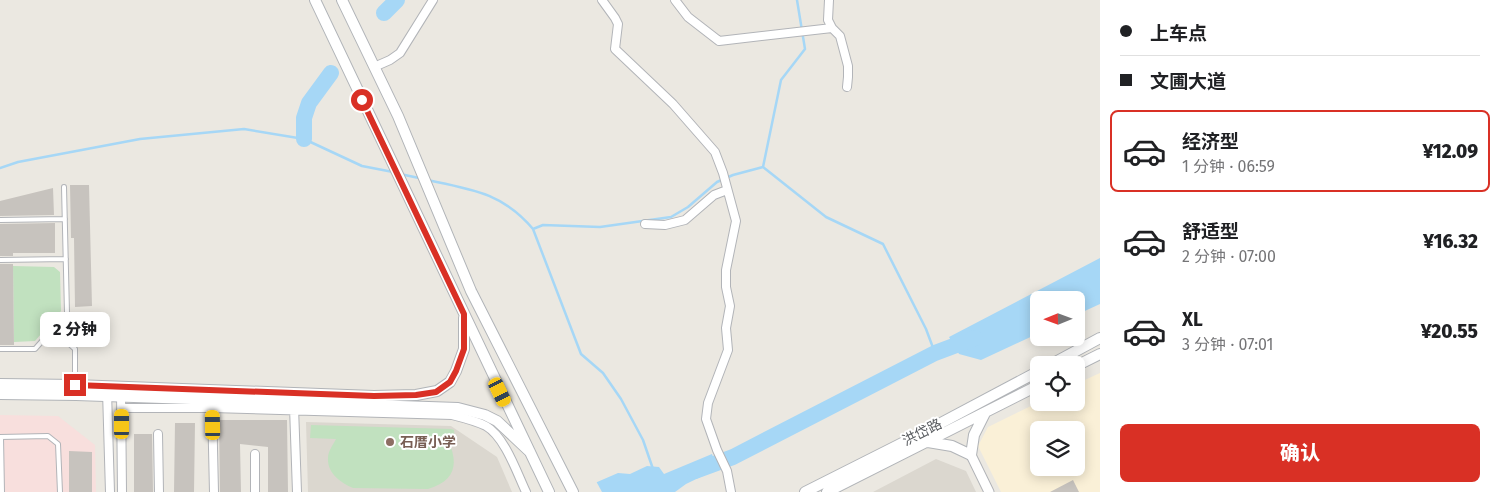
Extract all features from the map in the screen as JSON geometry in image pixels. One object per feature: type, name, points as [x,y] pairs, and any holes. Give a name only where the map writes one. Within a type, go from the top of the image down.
[{"type":"main road","points":[[315,0],[549,492]]},
{"type":"main road","points":[[342,0],[398,116],[472,291],[573,492]]},
{"type":"main road","points":[[0,384],[75,385],[107,391],[122,397],[212,404],[294,402],[416,395],[436,392],[450,382],[464,349],[464,314]]},
{"type":"main road","points":[[1067,356],[1100,338]]},
{"type":"main road","points":[[1085,362],[1100,354]]},
{"type":"main road","name":"洪岱路","points":[[805,492],[1030,376]]},
{"type":"main road","points":[[827,492],[1030,390]]},
{"type":"main road","points":[[0,394],[107,391]]},
{"type":"main road","points":[[122,397],[458,408],[485,415],[497,421],[530,452]]},
{"type":"main road","points":[[928,442],[952,446],[971,455],[974,434],[985,413]]},
{"type":"street","points":[[374,67],[400,53],[433,0]]},
{"type":"street","points":[[602,0],[618,24],[614,49],[673,104],[715,152],[723,173],[736,221],[726,270],[726,287],[730,306],[726,328],[728,350],[706,410],[706,419],[717,450],[727,470],[731,492]]},
{"type":"street","points":[[676,0],[688,17],[719,41],[828,29],[840,36],[848,66],[846,87]]},
{"type":"street","points":[[828,29],[829,0]]},
{"type":"street","points":[[645,224],[665,225],[685,220],[714,195],[727,188]]},
{"type":"street","points":[[107,391],[110,492]]},
{"type":"street","points":[[122,397],[122,492]]},
{"type":"street","points":[[297,492],[294,402],[452,415],[469,420],[487,427],[499,438],[526,492]]},
{"type":"street","points":[[212,404],[214,492]]},
{"type":"street","points":[[158,434],[159,492]]},
{"type":"street","points":[[255,454],[255,492]]},
{"type":"street","points":[[971,455],[989,492]]},
{"type":"lane","points":[[0,349],[35,348],[67,313],[64,187]]},
{"type":"lane","points":[[0,220],[65,219]]},
{"type":"lane","points":[[0,260],[66,259]]},
{"type":"lane","points":[[53,329],[75,349],[75,385]]},
{"type":"lane","points":[[2,492],[1,437],[48,436],[58,444],[60,492]]},
{"type":"shaded area","points":[[1100,373],[1100,492],[1001,492],[978,446],[988,427],[1030,406],[1030,411],[1085,411],[1085,380]]},
{"type":"shaded area","points":[[0,415],[58,416],[95,445],[96,492],[0,492]]},
{"type":"shaded area","name":"石厝小学","points":[[306,422],[451,426],[497,457],[512,492],[308,492]]},
{"type":"shaded area","points":[[936,459],[966,471],[976,492],[873,492]]},
{"type":"green space","points":[[13,266],[54,267],[60,272],[61,311],[35,341],[14,342]]},
{"type":"green space","name":"石厝小学","points":[[311,425],[454,430],[455,442],[449,442],[454,458],[452,472],[444,482],[428,489],[353,488],[332,473],[328,463],[328,455],[336,439],[310,438]]},
{"type":"water","points":[[1100,258],[1100,304],[1085,311],[1085,291],[1037,291]]},
{"type":"water","points":[[1030,295],[1030,337],[981,360],[959,354],[949,337]]},
{"type":"water","points":[[712,454],[717,469],[686,484],[675,492],[574,492],[618,473],[630,474],[647,466],[659,467],[664,474]]},
{"type":"pier","points":[[596,481],[602,492],[572,492]]},
{"type":"building","points":[[70,185],[89,185],[92,306],[75,307],[74,238],[71,238]]},
{"type":"building","points":[[53,188],[54,215],[0,216],[0,201]]},
{"type":"building","points":[[55,223],[55,253],[13,253],[13,256],[0,256],[0,224]]},
{"type":"building","points":[[0,264],[13,264],[14,345],[0,345]]},
{"type":"building","points":[[83,323],[88,329],[77,340],[72,335]]},
{"type":"building","points":[[219,420],[287,420],[288,492],[268,492],[268,447],[240,444],[241,492],[220,492]]},
{"type":"building","points":[[175,423],[195,423],[194,492],[174,492]]},
{"type":"building","points":[[134,434],[152,434],[153,492],[134,492]]},
{"type":"building","points":[[69,451],[92,452],[92,492],[69,492]]},
{"type":"building","points":[[1073,480],[1079,492],[1050,492]]},
{"type":"waterway","points":[[384,13],[397,0]]},
{"type":"waterway","points":[[533,229],[543,225],[600,227],[671,217],[688,207],[717,182],[733,175],[763,167],[781,80],[805,49],[797,0]]},
{"type":"waterway","points":[[304,139],[304,118],[309,103],[331,73]]},
{"type":"waterway","points":[[0,168],[18,162],[140,139],[244,129],[304,139],[362,166],[393,172]]},
{"type":"waterway","points":[[763,167],[826,217],[883,244],[926,329],[935,353]]},
{"type":"waterway","points":[[400,174],[419,178]]},
{"type":"waterway","points":[[427,180],[458,186],[498,200],[510,207],[533,229],[581,354],[603,373],[621,399],[643,440],[653,469]]},
{"type":"waterway","points":[[695,471],[733,457],[935,353],[975,338]]},
{"type":"place","name":"石厝小学","points":[[390,442]]},
{"type":"route","points":[[75,385],[374,396],[416,395],[436,392],[450,382],[464,349],[464,314],[362,100]]}]
